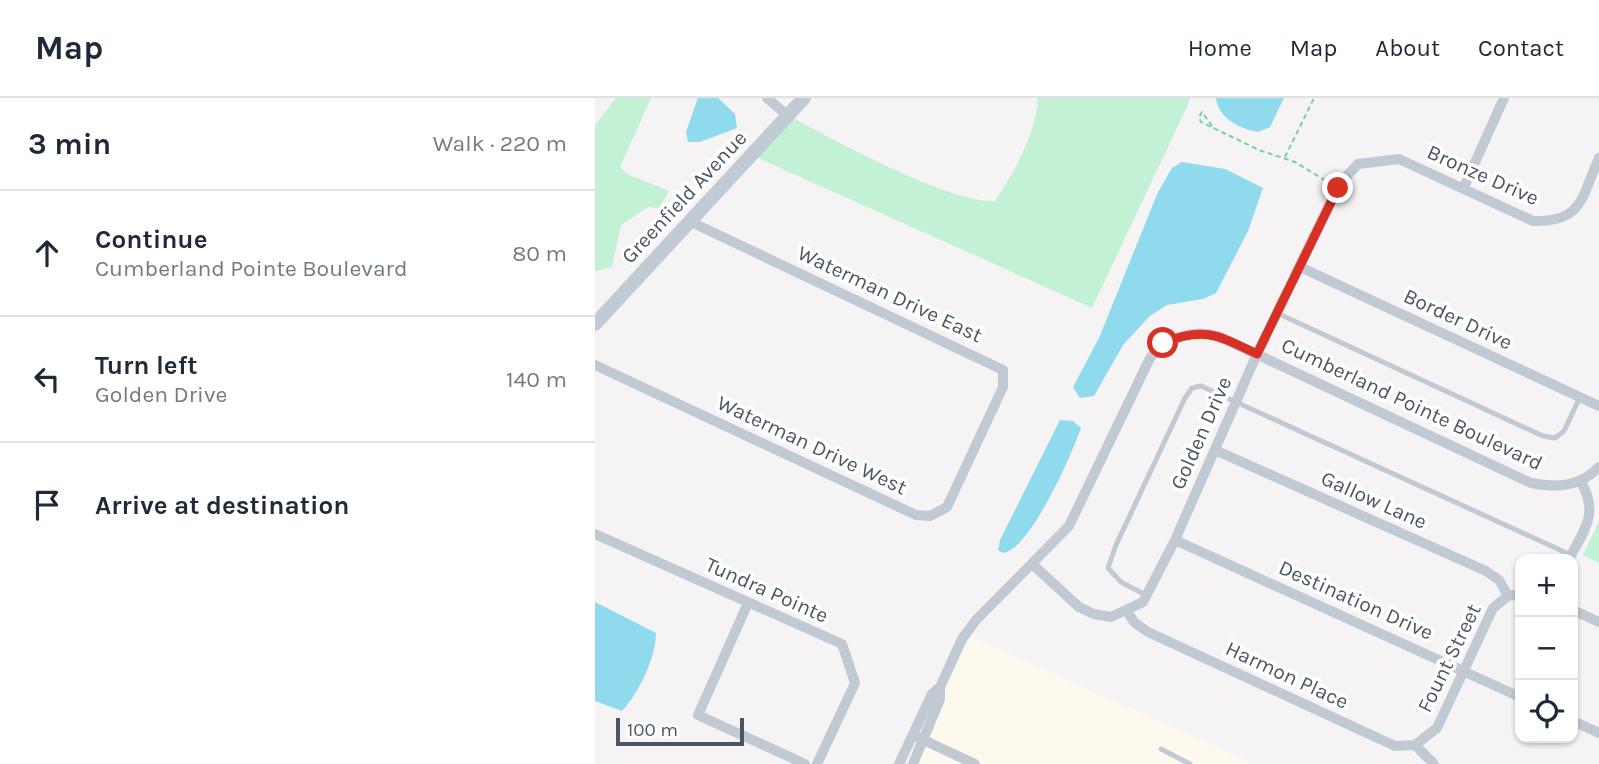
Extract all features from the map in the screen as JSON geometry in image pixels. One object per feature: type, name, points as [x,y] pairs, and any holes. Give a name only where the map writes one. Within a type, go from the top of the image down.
[{"type":"main road","name":"Greenfield Avenue","points":[[595,324],[804,98]]},
{"type":"street","points":[[768,98],[787,116]]},
{"type":"street","points":[[1464,187],[1504,98]]},
{"type":"street","name":"Bronze Drive","points":[[1358,164],[1399,159],[1533,221],[1556,222],[1575,211],[1599,158]]},
{"type":"street","name":"Golden Drive","points":[[1127,611],[1143,602],[1175,540],[1257,354],[1338,188],[1358,164]]},
{"type":"street","name":"Waterman Drive East","points":[[689,221],[999,366],[1005,375],[1003,387],[977,442]]},
{"type":"street","name":"Border Drive","points":[[1300,267],[1599,406]]},
{"type":"street","name":"Cumberland Pointe Boulevard","points":[[899,764],[918,738],[940,699],[940,687],[968,630],[1069,526],[1150,358],[1163,343],[1202,332],[1218,336],[1531,483],[1551,487],[1581,482]]},
{"type":"street","name":"Waterman Drive West","points":[[595,365],[924,517],[937,514],[947,507],[977,442]]},
{"type":"street","name":"Gallow Lane","points":[[1215,450],[1486,571],[1499,580],[1508,596]]},
{"type":"street","points":[[1572,554],[1591,515],[1593,498],[1581,482],[1599,467]]},
{"type":"street","name":"Tundra Pointe","points":[[595,534],[842,644],[855,683],[817,764]]},
{"type":"street","name":"Destination Drive","points":[[1175,540],[1515,694]]},
{"type":"street","points":[[1032,564],[1079,607],[1111,617],[1127,611]]},
{"type":"street","name":"Fount Street","points":[[1415,745],[1437,728],[1493,608],[1508,596],[1515,595]]},
{"type":"street","points":[[748,603],[698,715],[806,764]]},
{"type":"street","name":"Harmon Place","points":[[1127,611],[1134,622],[1147,632],[1395,746],[1415,745]]},
{"type":"street","points":[[1578,612],[1599,622]]},
{"type":"street","points":[[1578,722],[1599,733]]},
{"type":"street","points":[[918,738],[975,764]]},
{"type":"street","name":"Cumberland Pointe Boulevard","points":[[913,764],[918,738]]},
{"type":"street","points":[[1415,745],[1434,764]]},
{"type":"lane","points":[[1277,313],[1543,436],[1555,438],[1564,431],[1580,397]]},
{"type":"lane","points":[[1146,595],[1110,573],[1108,568],[1116,545],[1192,388],[1201,386],[1564,554]]},
{"type":"lane","points":[[1161,749],[1189,764]]},
{"type":"path","points":[[1285,158],[1314,98]]},
{"type":"path","points":[[1212,126],[1259,150],[1285,158],[1338,188]]},
{"type":"shaded area","points":[[970,636],[1254,764],[912,764]]},
{"type":"green space","points":[[616,98],[651,98],[620,167],[627,174],[669,191],[659,208],[648,207],[621,225],[612,267],[595,271],[595,125]]},
{"type":"green space","points":[[1038,98],[1191,98],[1092,308],[756,157],[793,118],[923,182],[951,193],[995,201],[1023,152],[1033,125]]},
{"type":"green space","points":[[1599,521],[1599,563],[1583,555]]},
{"type":"water","points":[[698,98],[718,98],[735,114],[737,128],[700,142],[688,142],[686,132]]},
{"type":"water","points":[[1216,98],[1284,98],[1270,127],[1258,132],[1244,128],[1225,117]]},
{"type":"water","points":[[1182,162],[1225,169],[1263,188],[1248,231],[1216,293],[1203,299],[1167,305],[1150,316],[1123,345],[1094,396],[1080,398],[1073,387],[1099,338],[1158,192],[1172,168]]},
{"type":"water","points":[[1060,420],[1073,421],[1081,428],[1069,458],[1037,519],[1014,548],[1003,553],[998,550],[1000,540]]},
{"type":"water","points":[[595,602],[656,633],[653,653],[645,674],[622,711],[595,701]]},
{"type":"route","points":[[1163,343],[1202,332],[1218,336],[1257,354],[1338,188]]}]
